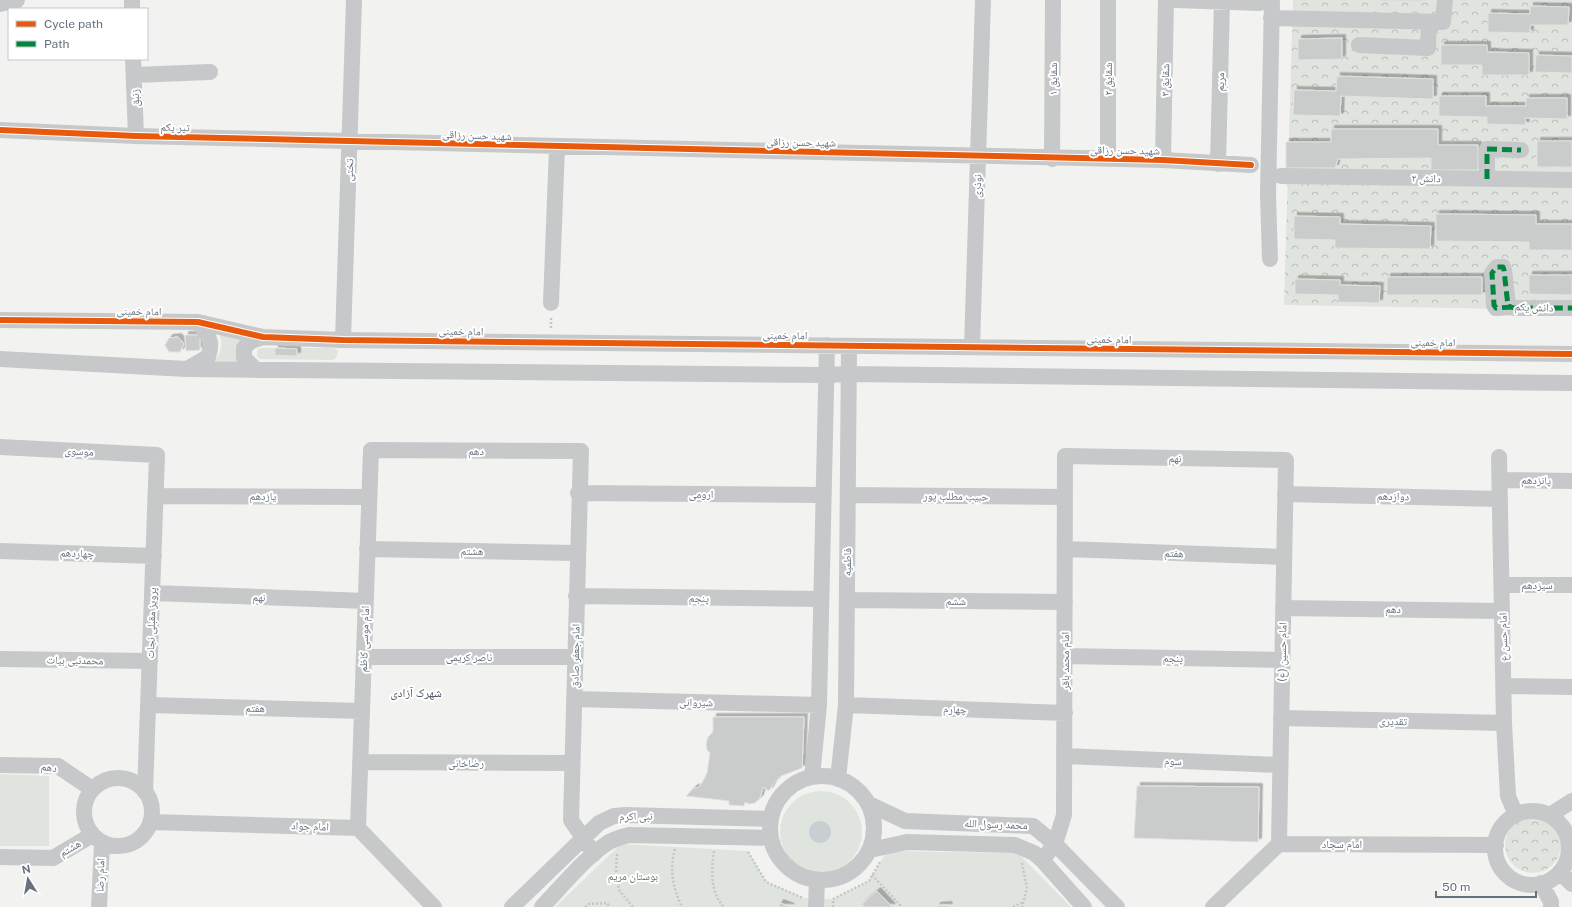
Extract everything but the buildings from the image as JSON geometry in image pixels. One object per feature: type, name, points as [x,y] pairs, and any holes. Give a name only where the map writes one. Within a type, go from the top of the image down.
[{"type":"street","points":[[0,4],[17,0]]},
{"type":"street","name":"تختی","points":[[343,340],[354,0]]},
{"type":"street","name":"نوذری","points":[[972,347],[982,0]]},
{"type":"street","name":"شقایق ۱","points":[[1052,159],[1053,0]]},
{"type":"street","name":"شقایق ۲","points":[[1108,0],[1108,159]]},
{"type":"street","name":"شقایق ۳","points":[[1163,160],[1166,0]]},
{"type":"street","points":[[1176,0],[1266,2],[1271,18],[1268,194],[1270,259]]},
{"type":"street","points":[[1271,18],[1443,22],[1444,0]]},
{"type":"street","name":"مریم","points":[[1218,164],[1222,1]]},
{"type":"street","points":[[1359,45],[1428,48],[1429,22]]},
{"type":"street","name":"زنبق","points":[[133,60],[136,136]]},
{"type":"street","points":[[134,75],[210,72]]},
{"type":"street","name":"تیر یکم","points":[[0,130],[136,136],[350,141]]},
{"type":"street","name":"شهید حسن رزاقی","points":[[350,141],[1052,159],[1163,160],[1251,165]]},
{"type":"street","points":[[551,303],[557,147]]},
{"type":"street","points":[[1487,179],[1488,149],[1521,150]]},
{"type":"street","name":"دانش ۲","points":[[1281,176],[1572,180]]},
{"type":"street","name":"دانش یکم","points":[[1504,270],[1508,306],[1572,308]]},
{"type":"street","name":"امام خمینی","points":[[0,320],[198,322],[263,337],[343,340],[1572,354]]},
{"type":"street","points":[[187,369],[208,357],[211,348],[208,337],[198,322]]},
{"type":"street","points":[[256,370],[244,358],[244,348],[251,341],[263,337]]},
{"type":"street","points":[[812,777],[819,705],[822,495],[827,345]]},
{"type":"street","name":"فاطمیه","points":[[838,779],[846,705],[849,346]]},
{"type":"street","points":[[0,359],[187,369],[849,374],[1572,382]]},
{"type":"street","name":"موسوی","points":[[0,446],[158,455]]},
{"type":"street","name":"دهم","points":[[371,450],[581,452]]},
{"type":"street","name":"امام موسی کاظم","points":[[358,828],[371,450]]},
{"type":"street","name":"امام جعفر صادق","points":[[581,452],[578,493],[571,820],[594,854]]},
{"type":"street","name":"پرویز مقبلی نجات","points":[[145,792],[158,455]]},
{"type":"street","name":"نهم","points":[[1065,456],[1286,460]]},
{"type":"street","name":"امام محمد باقر","points":[[1042,860],[1056,844],[1064,815],[1065,456]]},
{"type":"street","name":"امام حسن ع","points":[[1499,457],[1504,723],[1508,796],[1516,814]]},
{"type":"street","name":"امام حسین (ع)","points":[[1279,844],[1286,460]]},
{"type":"street","name":"پانزدهم","points":[[1500,480],[1572,481]]},
{"type":"street","name":"ارومی","points":[[578,493],[822,495]]},
{"type":"street","name":"دوازدهم","points":[[1285,494],[1500,499]]},
{"type":"street","name":"حبیب مطلب پور","points":[[848,495],[1065,497]]},
{"type":"street","name":"یازدهم","points":[[156,496],[369,497]]},
{"type":"street","name":"هفتم","points":[[1065,549],[1284,557]]},
{"type":"street","name":"هشتم","points":[[367,550],[577,553]]},
{"type":"street","name":"چهاردهم","points":[[0,551],[154,556]]},
{"type":"street","name":"سیزدهم","points":[[1502,585],[1572,585]]},
{"type":"street","name":"نهم","points":[[153,593],[366,602]]},
{"type":"street","name":"پنجم","points":[[576,596],[821,599]]},
{"type":"street","name":"ششم","points":[[847,600],[1065,602]]},
{"type":"street","name":"دهم","points":[[1283,608],[1502,610]]},
{"type":"street","name":"پنجم","points":[[1065,656],[1282,660]]},
{"type":"street","name":"ناصر کریمی","points":[[364,657],[575,657]]},
{"type":"street","name":"محمدنبی بیات","points":[[0,659],[150,661]]},
{"type":"street","points":[[1504,686],[1572,687]]},
{"type":"street","name":"شیروانی","points":[[574,699],[819,705]]},
{"type":"street","name":"هفتم","points":[[148,705],[362,711]]},
{"type":"street","name":"چهارم","points":[[846,705],[1065,713]]},
{"type":"street","name":"تقدیری","points":[[1281,718],[1504,723]]},
{"type":"street","name":"سوم","points":[[1065,756],[1280,766]]},
{"type":"street","name":"رضاخانی","points":[[360,762],[572,763]]},
{"type":"street","name":"دهم","points":[[0,766],[58,766],[92,790]]},
{"type":"street","name":"محمد رسول الله","points":[[876,854],[873,815],[869,804],[861,793],[851,784],[825,776],[812,777],[797,783],[785,792],[776,805],[771,819],[771,838],[775,851],[782,862],[792,871],[804,877],[817,880],[833,880],[848,874],[876,854],[907,842],[1015,845],[1034,853],[1042,860],[1084,907]]},
{"type":"street","points":[[119,778],[129,780],[138,784],[145,792],[150,801],[152,811],[151,822],[147,831],[140,839],[131,844],[111,846],[97,839],[86,826],[84,807],[92,790],[100,783],[109,779],[119,778]]},
{"type":"street","points":[[1550,815],[1572,801]]},
{"type":"street","name":"محمد رسول الله","points":[[869,804],[905,821],[1033,826],[1056,844],[1116,907]]},
{"type":"street","points":[[1528,811],[1550,815],[1559,822],[1565,831],[1569,841],[1568,857],[1560,872],[1551,879],[1541,883],[1530,884],[1518,882],[1508,876],[1501,867],[1497,856],[1496,845],[1502,827],[1516,814],[1528,811]]},
{"type":"street","name":"نبی اکرم","points":[[512,907],[583,837],[599,824],[614,816],[625,815],[771,819]]},
{"type":"street","name":"امام جواد","points":[[151,822],[358,828]]},
{"type":"street","points":[[358,828],[434,907]]},
{"type":"street","name":"نبی اکرم","points":[[542,907],[594,854],[607,843],[616,838],[629,835],[771,838]]},
{"type":"street","name":"هشتم","points":[[0,857],[53,858],[97,839]]},
{"type":"street","name":"امام رضا","points":[[97,839],[99,907]]},
{"type":"street","points":[[1213,907],[1279,844]]},
{"type":"street","name":"امام سجاد","points":[[1279,844],[1496,845]]},
{"type":"street","points":[[1560,872],[1572,884]]},
{"type":"street","points":[[813,903],[817,880]]},
{"type":"street","points":[[1541,883],[1551,902],[1551,907]]},
{"type":"path","points":[[550,342],[551,303]]},
{"type":"path","points":[[668,846],[676,847],[672,859],[672,876],[676,893],[682,907]]},
{"type":"path","points":[[714,849],[711,866],[713,886],[720,903],[724,907]]},
{"type":"path","points":[[741,851],[748,851],[766,882],[813,903]]},
{"type":"path","points":[[617,852],[616,871],[620,890],[632,907]]},
{"type":"path","points":[[833,907],[833,899],[868,881],[872,875],[876,854]]},
{"type":"path","points":[[1022,862],[1027,888],[1022,907]]},
{"type":"path","points":[[872,875],[902,907]]},
{"type":"path","points":[[1013,907],[1024,902]]},
{"type":"path","points":[[585,907],[589,904],[607,903],[610,907]]},
{"type":"green space","points":[[1293,0],[1572,0],[1572,310],[1284,305]]},
{"type":"green space","points":[[219,334],[252,336],[245,362],[212,363],[218,356],[221,349],[221,338]]},
{"type":"green space","points":[[334,348],[338,351],[336,358],[333,360],[260,359],[257,356],[258,349]]},
{"type":"green space","points":[[0,774],[49,776],[49,846],[0,846]]},
{"type":"green space","points":[[821,791],[837,794],[850,803],[859,816],[862,832],[859,848],[850,861],[837,870],[821,873],[805,870],[792,861],[783,848],[780,832],[783,816],[792,803],[805,794]]},
{"type":"green space","points":[[1528,817],[1538,817],[1553,825],[1559,834],[1561,845],[1559,856],[1553,865],[1538,873],[1528,873],[1517,868],[1510,861],[1505,850],[1505,840],[1510,829],[1517,822]]},
{"type":"green space","name":"بوستان مریم","points":[[621,844],[748,851],[766,882],[804,898],[833,899],[869,881],[887,851],[1018,853],[1071,907],[555,907]]},
{"type":"shaded area","points":[[820,821],[828,824],[831,832],[828,840],[820,843],[812,840],[809,832],[812,824]]},
{"type":"marked path","points":[[1487,179],[1487,149],[1521,150]]},
{"type":"marked path","points":[[1512,307],[1496,308],[1494,305],[1492,273],[1497,267],[1503,267],[1504,270],[1508,306],[1514,308],[1572,308]]},
{"type":"cycle path","points":[[0,130],[136,136],[1163,160],[1251,165]]},
{"type":"cycle path","points":[[0,320],[198,322],[263,337],[343,340],[1572,354]]},
{"type":"district","name":"شهرک آزادی","points":[[416,693]]}]
